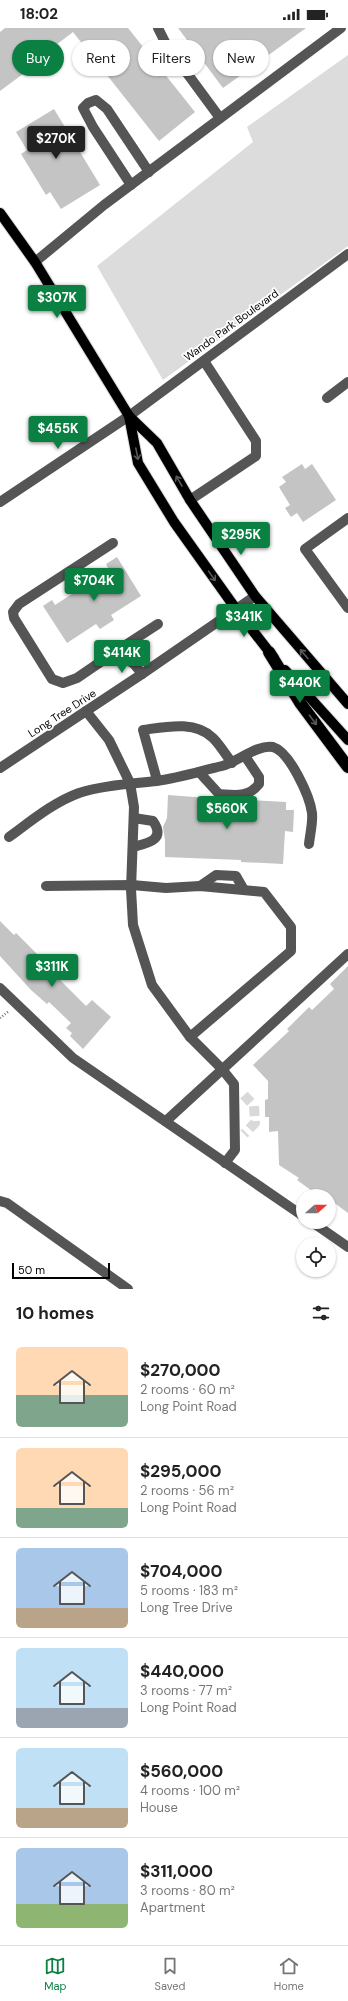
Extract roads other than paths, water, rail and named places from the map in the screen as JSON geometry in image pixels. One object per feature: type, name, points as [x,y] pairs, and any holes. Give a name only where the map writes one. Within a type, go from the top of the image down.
[{"type":"highway","points":[[269,652],[301,704],[348,767]]},
{"type":"main road","points":[[0,214],[35,262],[129,416],[157,443],[190,500],[255,596],[348,704]]},
{"type":"main road","points":[[129,416],[138,463],[174,522],[236,610],[269,652],[348,740]]},
{"type":"street","points":[[158,28],[167,46],[220,118]]},
{"type":"street","points":[[35,262],[131,185],[341,28]]},
{"type":"street","points":[[131,185],[93,127],[83,108],[88,103],[96,100],[107,109],[149,172]]},
{"type":"street","name":"Wando Park Boulevard","points":[[0,502],[129,416],[348,254]]},
{"type":"street","points":[[190,500],[256,456],[256,442],[204,360]]},
{"type":"street","points":[[327,398],[348,382]]},
{"type":"street","points":[[348,518],[305,549],[348,608]]},
{"type":"street","points":[[113,543],[19,604],[13,612],[14,618],[52,679],[63,683],[77,678],[158,624]]},
{"type":"street","name":"Long Tree Drive","points":[[0,768],[142,674],[255,596]]},
{"type":"street","points":[[115,652],[134,664],[142,674]]},
{"type":"street","points":[[86,711],[109,740],[130,783],[134,806],[132,885],[133,925],[152,985],[190,1037],[222,1069],[234,1084],[239,1095],[239,1134],[235,1150],[225,1163]]},
{"type":"street","points":[[157,780],[143,730],[174,726],[194,728],[212,737],[232,763]]},
{"type":"street","points":[[9,836],[46,810],[79,794],[130,783],[157,780],[199,772],[232,763],[256,749],[274,747],[293,767],[309,797],[312,815],[309,844]]},
{"type":"street","points":[[199,772],[219,794],[246,795],[254,790],[259,784],[259,777],[245,756]]},
{"type":"street","points":[[133,848],[147,844],[154,839],[158,833],[158,827],[153,821],[134,818]]},
{"type":"street","points":[[46,886],[132,885],[166,888],[200,886],[264,892],[291,927],[291,951],[190,1037]]},
{"type":"street","points":[[166,1121],[348,954]]},
{"type":"street","points":[[0,988],[73,1058],[296,1211]]},
{"type":"street","points":[[0,1201],[7,1203],[128,1289]]},
{"type":"street","points":[[322,1229],[348,1246]]},
{"type":"tunnel","points":[[244,1095],[254,1106],[255,1123],[244,1134]]}]
